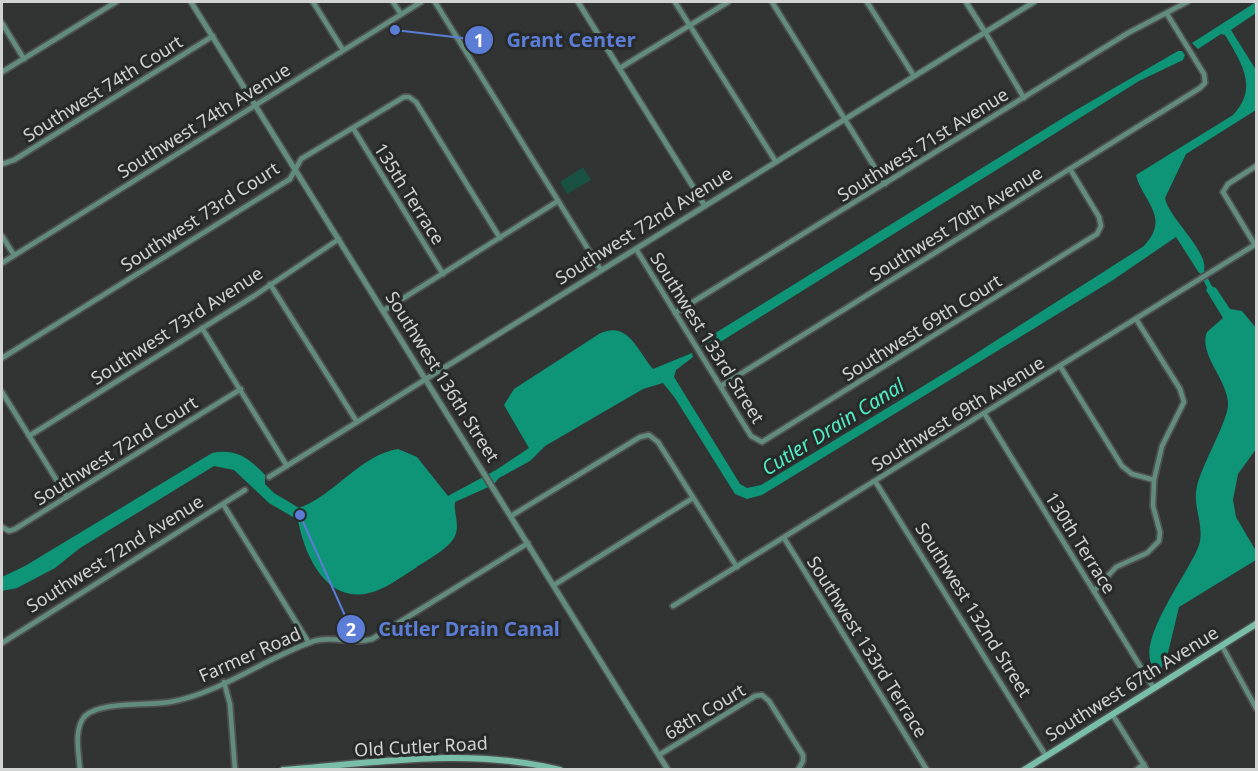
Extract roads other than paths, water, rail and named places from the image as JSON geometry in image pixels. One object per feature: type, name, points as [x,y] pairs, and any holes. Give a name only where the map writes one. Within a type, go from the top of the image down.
[{"type":"main road","name":"Southwest 67th Avenue","points":[[1024,770],[1153,687],[1257,624]]},
{"type":"main road","name":"Old Cutler Road","points":[[283,770],[476,757],[514,760],[560,770]]},
{"type":"street","points":[[2,72],[107,4],[116,2]]},
{"type":"street","name":"Southwest 136th Street","points":[[191,2],[668,770]]},
{"type":"street","points":[[313,2],[343,51]]},
{"type":"street","points":[[393,2],[401,14]]},
{"type":"street","name":"Southwest 74th Avenue","points":[[2,263],[421,2]]},
{"type":"street","points":[[435,2],[601,270]]},
{"type":"street","points":[[578,2],[705,206]]},
{"type":"street","points":[[675,2],[776,162]]},
{"type":"street","points":[[620,68],[728,2]]},
{"type":"street","points":[[772,2],[885,184]]},
{"type":"street","points":[[867,2],[914,76]]},
{"type":"street","points":[[966,2],[1024,98]]},
{"type":"street","name":"Southwest 72nd Avenue","points":[[269,477],[1034,2]]},
{"type":"street","name":"Southwest 71st Avenue","points":[[675,313],[1128,33],[1187,2]]},
{"type":"street","name":"Southwest 70th Avenue","points":[[721,386],[1205,83],[1204,74],[1167,14]]},
{"type":"street","points":[[2,23],[24,59]]},
{"type":"street","name":"Southwest 74th Court","points":[[4,164],[213,36]]},
{"type":"street","name":"Southwest 73rd Court","points":[[2,358],[290,179],[301,159],[401,98],[410,96],[418,105],[500,238]]},
{"type":"street","name":"135th Terrace","points":[[353,128],[443,274]]},
{"type":"street","points":[[1256,246],[1226,199],[1224,190],[1230,182],[1257,165]]},
{"type":"street","name":"Southwest 69th Court","points":[[756,441],[767,440],[1053,262],[1100,230],[1097,213],[1070,169]]},
{"type":"street","points":[[383,311],[558,201]]},
{"type":"street","points":[[2,236],[14,255]]},
{"type":"street","name":"Southwest 73rd Avenue","points":[[29,436],[339,239]]},
{"type":"street","name":"Southwest 69th Avenue","points":[[673,606],[1199,279],[1256,246]]},
{"type":"street","name":"Southwest 133rd Street","points":[[636,249],[756,441]]},
{"type":"street","points":[[270,284],[357,422]]},
{"type":"street","points":[[1094,591],[1116,567],[1147,553],[1158,543],[1160,534],[1153,506],[1154,480],[1161,446],[1184,399],[1136,319]]},
{"type":"street","points":[[202,328],[287,465]]},
{"type":"street","points":[[1060,366],[1122,466],[1132,474],[1154,480]]},
{"type":"street","name":"Southwest 72nd Court","points":[[3,528],[13,530],[241,389]]},
{"type":"street","points":[[2,392],[67,497]]},
{"type":"street","name":"130th Terrace","points":[[984,413],[1153,687]]},
{"type":"street","points":[[511,516],[640,437],[649,435],[658,442],[737,567]]},
{"type":"street","name":"Southwest 132nd Street","points":[[875,481],[1046,756]]},
{"type":"street","name":"Southwest 72nd Avenue","points":[[2,643],[245,490]]},
{"type":"street","points":[[554,585],[693,498]]},
{"type":"street","points":[[223,504],[309,643]]},
{"type":"street","name":"Southwest 133rd Terrace","points":[[784,538],[927,770]]},
{"type":"street","name":"Farmer Road","points":[[80,770],[79,729],[87,715],[103,708],[173,701],[224,682],[309,643],[327,639],[358,642],[376,637],[528,543]]},
{"type":"street","points":[[1222,645],[1257,708]]},
{"type":"street","points":[[224,682],[230,704],[236,770]]},
{"type":"street","name":"68th Court","points":[[659,755],[755,696],[765,696],[804,757],[798,770]]},
{"type":"street","points":[[1112,714],[1145,767],[1136,770]]},
{"type":"waterway","points":[[1199,266],[1211,290]]},
{"type":"place","name":"Grant Center","points":[[395,30]]},
{"type":"place","name":"Cutler Drain Canal","points":[[300,515]]}]
